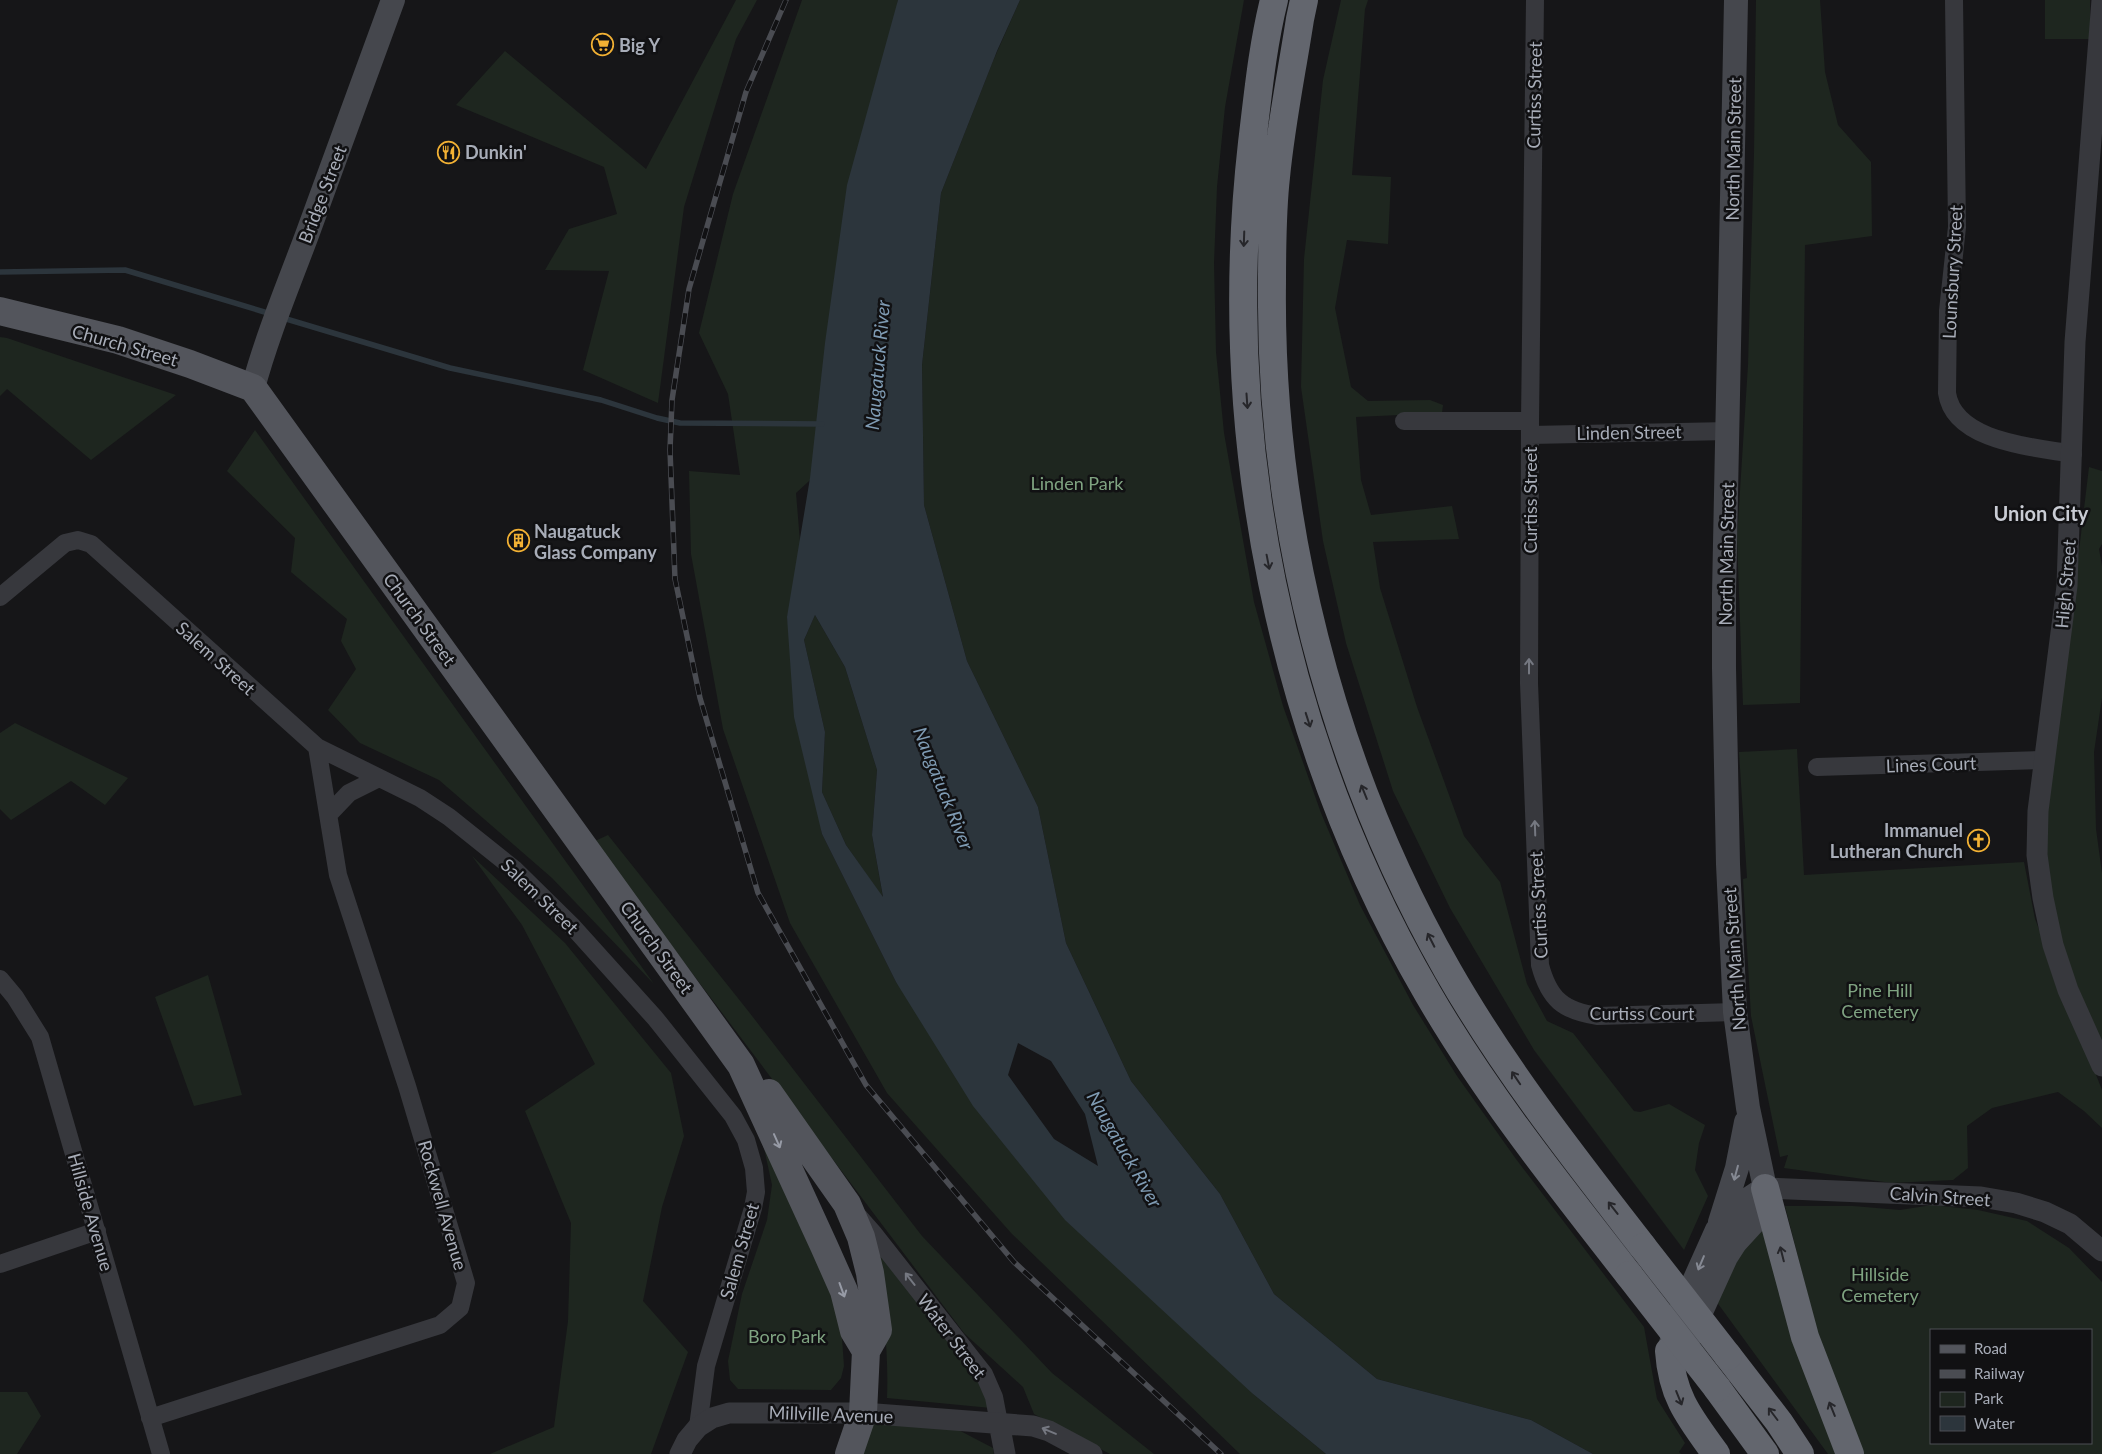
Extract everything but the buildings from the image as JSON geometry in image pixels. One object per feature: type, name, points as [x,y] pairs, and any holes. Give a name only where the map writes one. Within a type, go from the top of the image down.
[{"type":"highway","points":[[1260,0],[1252,70],[1245,202],[1243,338],[1246,404],[1264,540],[1278,611],[1294,675],[1321,760],[1364,868],[1394,932],[1431,1001],[1462,1052],[1502,1108],[1717,1388],[1765,1454]]},
{"type":"highway","points":[[1245,202],[1264,43],[1274,0]]},
{"type":"highway","points":[[1304,0],[1276,177],[1271,312],[1274,383],[1280,452],[1303,588],[1338,720],[1388,849],[1447,970],[1483,1029],[1522,1088],[1779,1422],[1800,1454]]},
{"type":"highway","points":[[1276,177],[1320,0]]},
{"type":"highway","points":[[1765,1188],[1804,1337],[1850,1454]]},
{"type":"highway","points":[[1669,1351],[1670,1369],[1682,1405],[1716,1454]]},
{"type":"main road","name":"Bridge Street","points":[[253,388],[268,337],[351,119],[393,0]]},
{"type":"main road","name":"North Main Street","points":[[1736,0],[1724,668],[1731,939],[1735,1012],[1748,1108],[1765,1188]]},
{"type":"main road","name":"Church Street","points":[[0,310],[118,340],[190,364],[253,388],[741,1065],[769,1093],[847,1204],[861,1237],[876,1310],[878,1330],[866,1351],[863,1413],[849,1454]]},
{"type":"main road","name":"Church Street","points":[[741,1065],[775,1135],[844,1291],[854,1331],[866,1351]]},
{"type":"main road","name":"North Main Street","points":[[1717,1230],[1737,1168],[1748,1108]]},
{"type":"main road","points":[[1669,1351],[1678,1316],[1717,1230],[1744,1202],[1765,1188]]},
{"type":"main road","points":[[1669,1351],[1681,1345],[1690,1336],[1726,1257],[1735,1243],[1757,1219],[1761,1211],[1765,1188]]},
{"type":"street","name":"Curtiss Street","points":[[1535,0],[1529,683],[1540,965],[1545,983],[1554,996]]},
{"type":"street","name":"Lounsbury Street","points":[[1954,0],[1957,226],[1948,311],[1948,405],[1954,414],[1971,427],[2003,441],[2073,454]]},
{"type":"street","name":"High Street","points":[[2102,0],[2076,342],[2067,586],[2044,760],[2037,855],[2043,898],[2054,945],[2068,990],[2102,1066]]},
{"type":"street","name":"Linden Street","points":[[1404,421],[1530,428],[1729,430]]},
{"type":"street","name":"Salem Street","points":[[0,597],[64,543],[78,540],[91,544],[317,747],[420,798],[449,817],[514,869],[573,927],[655,1018],[733,1116],[746,1140],[754,1168],[756,1192],[753,1208],[706,1366],[698,1427]]},
{"type":"street","name":"Rockwell Avenue","points":[[150,1418],[440,1325],[460,1308],[466,1284],[407,1086],[338,875],[317,747]]},
{"type":"street","name":"Lines Court","points":[[1817,767],[2044,760]]},
{"type":"street","points":[[328,815],[349,793],[379,778]]},
{"type":"street","name":"Hillside Avenue","points":[[0,979],[15,997],[40,1037],[161,1454]]},
{"type":"street","name":"Curtiss Court","points":[[1554,996],[1565,1007],[1580,1013],[1598,1016],[1735,1012]]},
{"type":"street","name":"Calvin Street","points":[[1765,1188],[1980,1197],[2016,1203],[2045,1212],[2070,1224],[2102,1251]]},
{"type":"street","name":"Water Street","points":[[847,1204],[874,1234],[984,1374],[994,1397],[999,1422]]},
{"type":"street","points":[[0,1264],[97,1231]]},
{"type":"street","name":"Millville Avenue","points":[[680,1454],[687,1440],[698,1427],[712,1418],[730,1413],[863,1413],[999,1422]]},
{"type":"street","points":[[1005,1454],[999,1422],[1034,1426],[1049,1431],[1092,1454]]},
{"type":"green space","points":[[736,0],[757,0],[736,39],[684,207],[658,403],[583,370],[609,271],[545,270],[569,229],[617,214],[604,167],[456,105],[505,51],[646,169]]},
{"type":"green space","points":[[802,0],[898,0],[832,460],[796,493],[803,578],[787,617],[822,834],[896,982],[1253,1394],[1326,1454],[1240,1454],[1012,1234],[887,1093],[790,923],[723,729],[691,554],[689,471],[740,475],[728,394],[699,333],[733,194]]},
{"type":"green space","name":"Linden Park","points":[[1020,0],[1244,0],[1225,107],[1217,187],[1214,263],[1216,352],[1224,433],[1254,602],[1283,706],[1321,813],[1360,905],[1413,1005],[1457,1076],[1516,1159],[1644,1327],[1657,1399],[1685,1443],[1679,1452],[1681,1454],[1593,1454],[1531,1420],[1377,1379],[1274,1294],[1220,1194],[1131,1081],[1066,943],[1038,807],[967,661],[924,505],[922,365],[941,193],[993,61]]},
{"type":"green space","points":[[1341,0],[1368,0],[1365,9],[1352,175],[1391,177],[1388,244],[1347,240],[1335,308],[1351,387],[1368,401],[1430,400],[1443,405],[1442,413],[1356,417],[1361,480],[1371,515],[1452,506],[1459,539],[1373,542],[1380,588],[1417,707],[1464,836],[1500,882],[1527,984],[1547,1021],[1573,1033],[1634,1111],[1640,1112],[1669,1104],[1705,1125],[1699,1143],[1695,1170],[1708,1196],[1684,1250],[1534,1050],[1450,908],[1393,791],[1346,643],[1323,541],[1301,387],[1304,259],[1323,80]]},
{"type":"green space","points":[[1756,0],[1820,0],[1825,72],[1838,125],[1871,162],[1872,236],[1805,245],[1800,703],[1743,705],[1737,538],[1748,365]]},
{"type":"green space","points":[[2045,0],[2090,0],[2090,39],[2045,39]]},
{"type":"green space","points":[[0,337],[176,395],[91,460],[7,389],[0,396]]},
{"type":"green space","points":[[255,430],[654,984],[552,878],[439,780],[360,743],[328,710],[356,669],[341,641],[347,619],[291,572],[295,538],[227,471]]},
{"type":"green space","points":[[2089,467],[2102,471],[2102,544],[2099,549],[2102,566],[2102,698],[2094,752],[2096,829],[2102,873],[2102,1045],[2056,935],[2043,852]]},
{"type":"green space","points":[[815,615],[845,667],[877,770],[872,835],[883,898],[846,845],[822,792],[825,732],[804,640]]},
{"type":"green space","points":[[15,723],[128,778],[105,805],[71,781],[11,820],[0,809],[0,733]]},
{"type":"green space","name":"Pine Hill Cemetery","points":[[1797,749],[1804,875],[2024,862],[2035,919],[2102,1090],[2102,1128],[2084,1111],[2058,1092],[1992,1108],[1967,1126],[1968,1168],[1953,1180],[1892,1183],[1784,1168],[1788,1155],[1780,1157],[1751,1016],[1743,879],[1747,878],[1739,752]]},
{"type":"green space","points":[[608,835],[749,1012],[922,1236],[1052,1373],[1154,1454],[1110,1454],[1034,1414],[1023,1387],[964,1333],[593,842]]},
{"type":"green space","points":[[472,856],[565,943],[671,1073],[684,1136],[662,1207],[643,1301],[688,1352],[651,1454],[490,1454],[554,1427],[568,1321],[571,1223],[525,1111],[595,1064],[522,925]]},
{"type":"green space","points":[[208,975],[242,1095],[194,1106],[155,997]]},
{"type":"green space","name":"Boro Park","points":[[761,1134],[833,1295],[842,1338],[844,1366],[841,1378],[831,1390],[738,1389],[730,1380],[728,1361],[742,1294],[767,1220],[772,1185]]},
{"type":"green space","name":"Hillside Cemetery","points":[[1932,1205],[1978,1210],[2027,1221],[2069,1248],[2102,1282],[2102,1454],[1861,1454],[1825,1363],[1785,1206],[1853,1206],[1900,1210]]},
{"type":"green space","points":[[1765,1229],[1841,1454],[1828,1454],[1716,1301],[1728,1269],[1739,1248],[1755,1233]]},
{"type":"green space","points":[[872,1243],[986,1389],[991,1408],[887,1398],[884,1320]]},
{"type":"green space","points":[[0,1392],[27,1392],[41,1416],[17,1454],[0,1454]]},
{"type":"green space","points":[[871,1419],[947,1424],[993,1448],[994,1454],[859,1454]]},
{"type":"water","name":"Naugatuck River","points":[[898,0],[1020,0],[997,51],[941,193],[922,365],[924,505],[967,661],[1038,807],[1066,943],[1131,1081],[1220,1194],[1274,1294],[1377,1379],[1531,1420],[1593,1454],[1326,1454],[1253,1394],[1065,1220],[973,1106],[896,982],[822,834],[794,717],[787,617],[810,478],[825,343],[847,185]],"holes":[[[815,615],[845,667],[877,770],[872,835],[883,897],[846,845],[822,792],[825,732],[804,640]],[[1018,1043],[1051,1061],[1085,1114],[1098,1166],[1054,1139],[1008,1075]]]},
{"type":"waterway","points":[[0,272],[125,270],[271,314]]},
{"type":"waterway","points":[[283,318],[450,368],[601,400],[657,418],[680,423],[822,424]]},
{"type":"railway","points":[[786,0],[746,92],[689,289],[672,400],[670,450],[675,579],[700,698],[758,893],[866,1085],[1014,1262],[1221,1454]]},
{"type":"place","name":"Big Y","points":[[603,45]]},
{"type":"place","name":"Dunkin'","points":[[449,152]]},
{"type":"place","name":"Naugatuck Glass Company","points":[[518,541]]},
{"type":"place","name":"Immanuel Lutheran Church","points":[[1979,840]]},
{"type":"district","name":"Union City","points":[[2041,513]]}]
